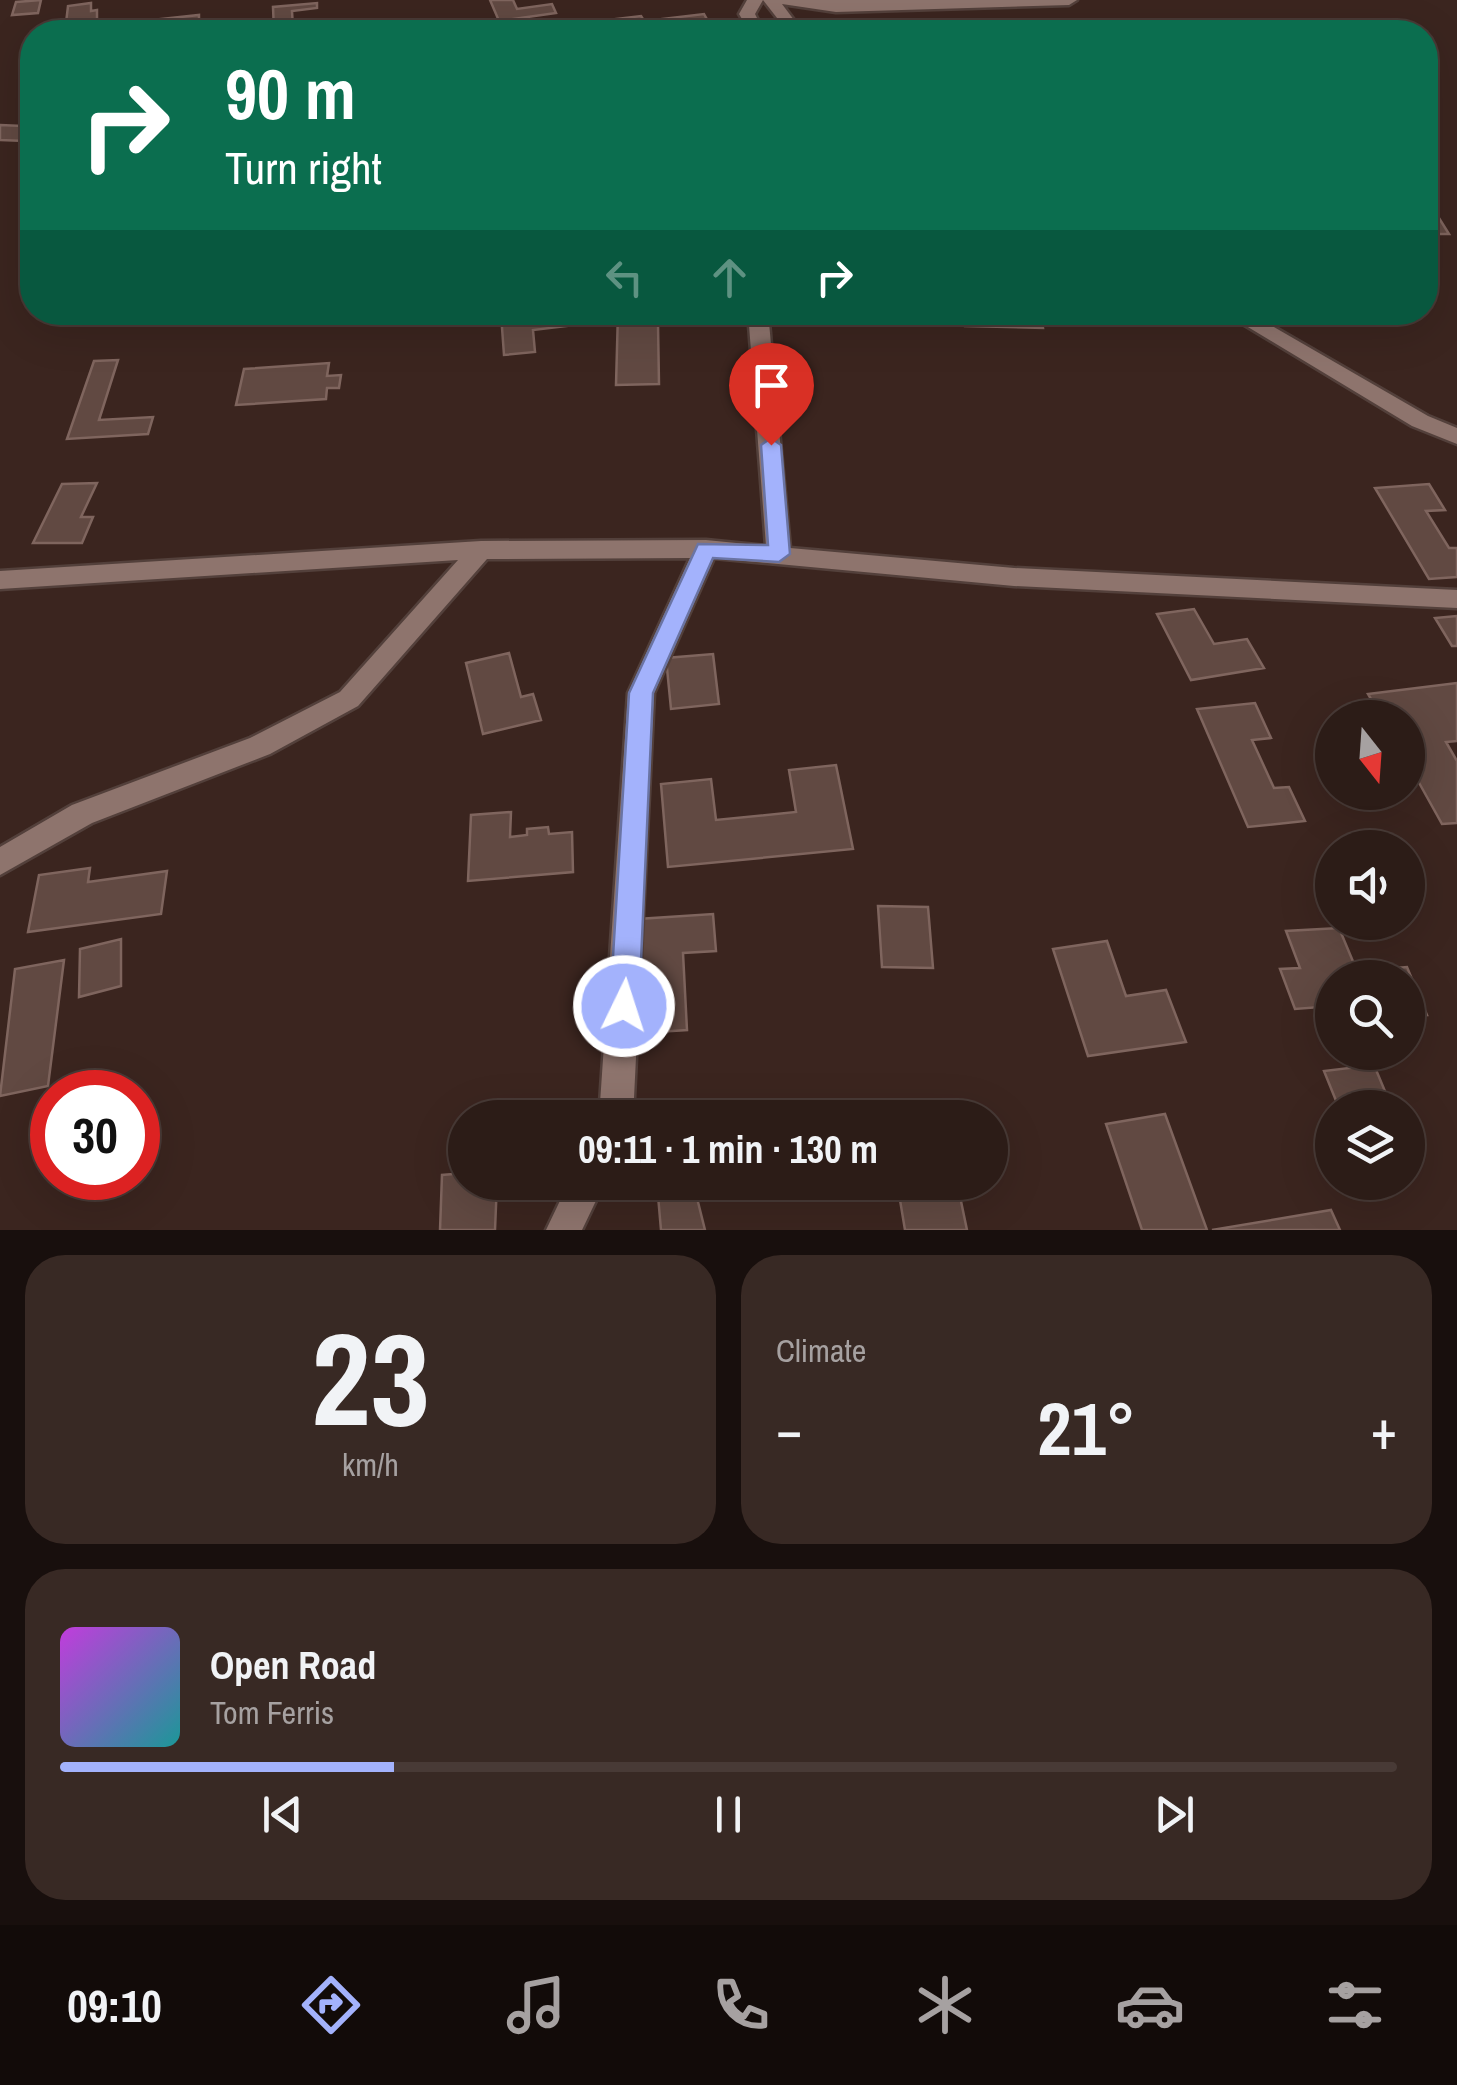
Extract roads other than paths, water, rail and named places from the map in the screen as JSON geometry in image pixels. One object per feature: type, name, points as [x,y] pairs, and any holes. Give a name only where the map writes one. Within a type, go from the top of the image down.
[{"type":"street","points":[[771,0],[787,20]]},
{"type":"street","points":[[784,0],[836,7],[1069,0]]},
{"type":"street","points":[[759,325],[779,554]]},
{"type":"street","points":[[1254,325],[1420,421],[1457,437]]},
{"type":"street","points":[[617,1100],[641,693],[706,549]]},
{"type":"street","points":[[0,580],[481,550],[706,549],[1014,577],[1457,599]]},
{"type":"street","points":[[0,862],[82,814],[260,746],[348,699],[481,550]]},
{"type":"street","points":[[563,1230],[579,1200]]}]
